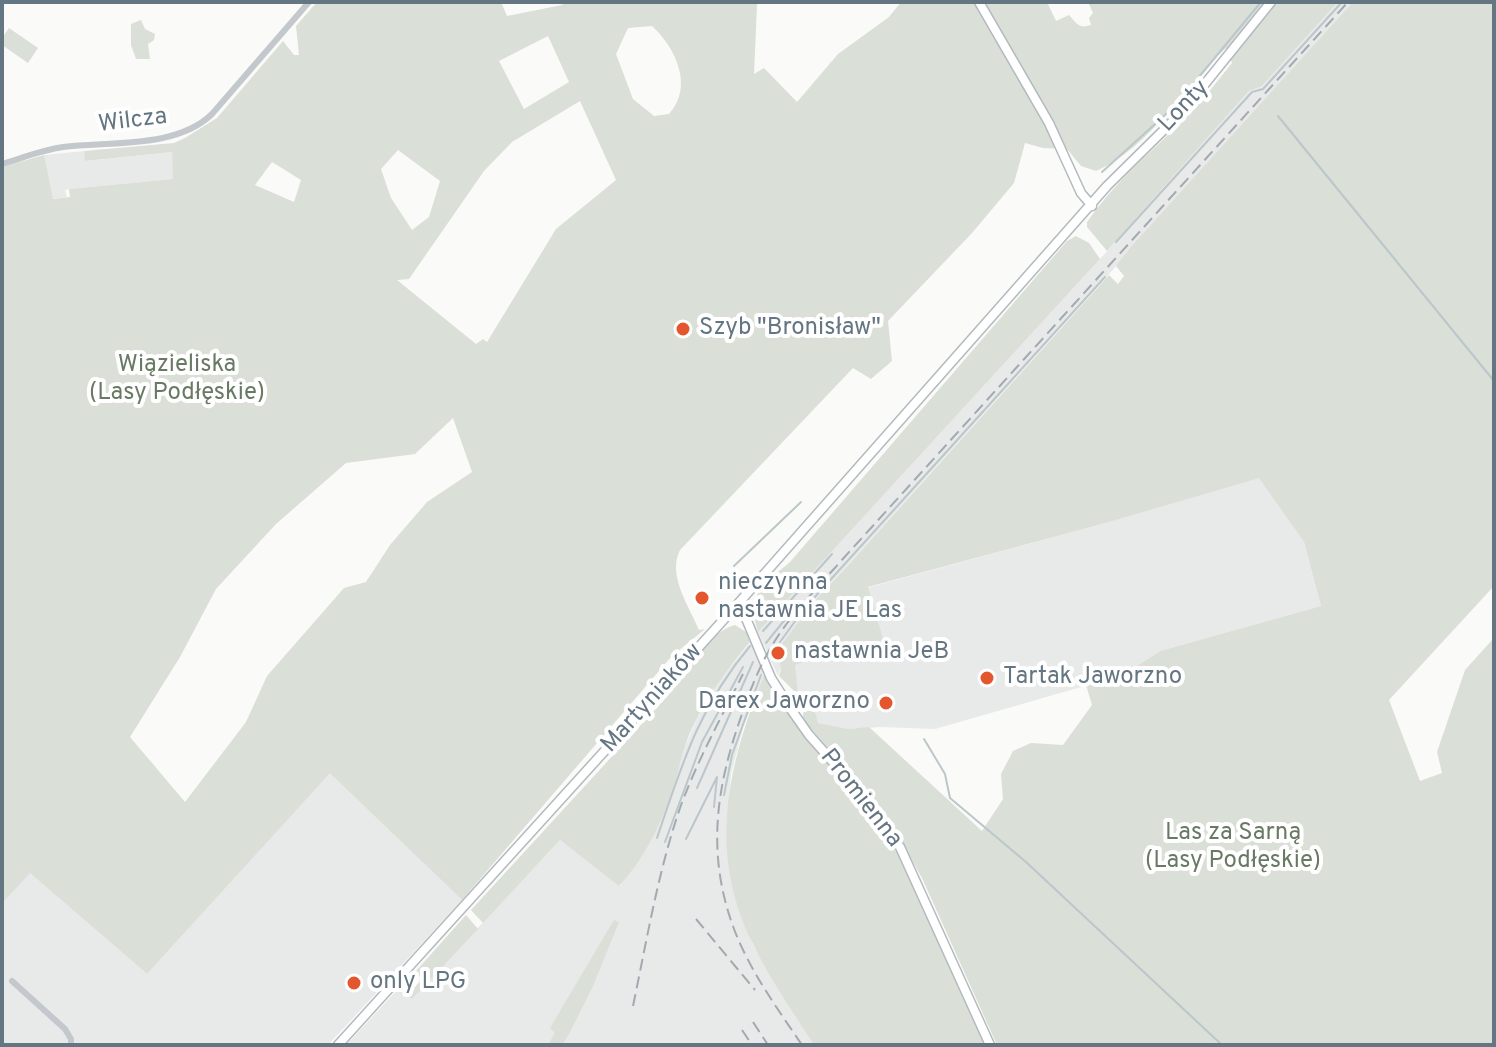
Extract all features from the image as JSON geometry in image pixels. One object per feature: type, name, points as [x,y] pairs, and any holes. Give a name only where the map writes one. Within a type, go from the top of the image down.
[{"type":"main road","points":[[979,2],[1049,123],[1081,193],[1092,206]]},
{"type":"main road","name":"Lonty","points":[[1092,206],[1114,178],[1201,91],[1271,2]]},
{"type":"main road","name":"Martyniaków","points":[[338,1045],[736,606],[1092,206]]},
{"type":"main road","name":"Promienna","points":[[736,606],[745,616],[771,678],[790,708],[809,735],[866,799],[900,847],[990,1045]]},
{"type":"street","name":"Wilcza","points":[[2,164],[47,150],[162,138],[193,130],[212,114],[309,2]]},
{"type":"street","points":[[12,981],[65,1029],[71,1045]]},
{"type":"shaded area","points":[[1338,2],[1353,2],[815,602],[1102,524],[1259,477],[1304,542],[1321,606],[1160,651],[1123,675],[935,729],[849,729],[817,723],[815,709],[802,702],[798,695],[791,643],[782,644],[788,647],[778,676],[758,632],[1100,259],[1249,91],[1262,86]]},
{"type":"shaded area","points":[[84,151],[86,161],[172,152],[174,179],[69,189],[65,190],[67,197],[52,199],[44,155]]},
{"type":"shaded area","points":[[751,642],[764,675],[743,728],[731,774],[727,828],[731,876],[753,945],[814,1045],[346,1045],[399,988],[412,998],[560,840],[620,886],[670,796],[697,719],[722,676]]},
{"type":"shaded area","points":[[330,772],[462,900],[328,1045],[2,1045],[2,903],[29,872],[147,974]]},
{"type":"green space","name":"Wiązieliska (Lasy Podłęskie)","points":[[317,2],[501,2],[507,16],[565,2],[760,2],[757,5],[754,74],[764,68],[797,102],[838,54],[889,17],[901,2],[1047,2],[1056,21],[1069,15],[1084,26],[1091,25],[1089,18],[1093,13],[1088,2],[1338,2],[1262,86],[1249,91],[1107,251],[1087,227],[1087,222],[1119,182],[1187,116],[1226,71],[1232,63],[1226,48],[1134,147],[1096,171],[1081,166],[1067,149],[1043,148],[1025,143],[1014,183],[972,233],[888,321],[892,361],[871,379],[853,368],[680,550],[676,570],[681,590],[699,630],[705,629],[671,657],[462,900],[330,773],[147,974],[30,873],[2,903],[2,167],[44,155],[53,199],[70,197],[69,189],[173,179],[172,152],[85,161],[84,151],[174,143],[185,138],[217,118],[283,41],[294,55],[299,55],[296,26]],"holes":[[[652,26],[675,56],[681,80],[680,92],[669,114],[654,116],[633,99],[616,54],[628,28]],[[548,36],[569,82],[524,109],[499,61]],[[580,101],[616,180],[556,229],[487,342],[483,339],[476,344],[397,280],[409,279],[484,171],[512,142]],[[398,150],[440,181],[429,217],[412,230],[391,198],[381,169]],[[272,162],[301,180],[294,202],[255,185]],[[453,418],[472,472],[427,502],[390,545],[366,582],[344,588],[267,676],[246,722],[185,802],[130,737],[180,657],[216,589],[276,524],[346,463],[415,454]]]},
{"type":"green space","name":"Las za Sarną (Lasy Podłęskie)","points":[[1353,2],[1494,2],[1494,586],[1389,700],[1420,781],[1442,773],[1437,752],[1465,670],[1494,638],[1494,1045],[997,1045],[922,878],[883,810],[803,720],[803,713],[815,711],[818,723],[849,729],[869,727],[982,831],[1003,799],[1001,774],[1013,751],[1031,743],[1063,745],[1092,705],[1086,685],[1123,675],[1160,651],[1321,606],[1304,542],[1259,478],[868,587],[885,646],[826,661],[823,654],[795,665],[798,695],[779,676],[780,663],[788,648],[782,644],[809,608],[808,604],[813,603],[843,571],[1109,275],[1118,284],[1124,276],[1116,266],[1130,248]]},
{"type":"green space","points":[[141,20],[145,29],[155,34],[154,40],[148,44],[150,59],[136,59],[131,45],[131,24]]},
{"type":"green space","points":[[9,28],[38,48],[28,63],[2,45],[2,38]]},
{"type":"green space","points":[[1076,236],[1089,243],[1100,259],[758,632],[754,608],[759,591],[790,562],[1067,241]]},
{"type":"green space","points":[[735,625],[746,632],[750,642],[716,686],[695,722],[661,819],[650,843],[628,876],[619,886],[560,840],[483,923],[471,910],[673,690],[669,686],[699,651],[717,635]]},
{"type":"green space","points":[[764,675],[785,711],[858,796],[898,854],[986,1045],[814,1045],[775,984],[739,911],[727,844],[732,777],[740,743]]},
{"type":"green space","points":[[466,915],[478,929],[412,999],[399,988],[408,981],[415,987],[422,979],[415,972]]},
{"type":"green space","points":[[614,920],[619,922],[569,1034],[562,1045],[548,1045],[555,1033],[550,1028]]},
{"type":"waterway","points":[[1102,172],[1175,106],[1261,2]]},
{"type":"waterway","points":[[1116,242],[1252,92],[1263,89],[1342,2]]},
{"type":"waterway","points":[[1278,116],[1494,381]]},
{"type":"waterway","points":[[813,599],[1105,277]]},
{"type":"waterway","points":[[734,566],[801,502]]},
{"type":"waterway","points":[[763,631],[832,554]]},
{"type":"waterway","points":[[719,584],[728,573]]},
{"type":"waterway","points":[[780,642],[804,609]]},
{"type":"waterway","points":[[766,643],[787,617]]},
{"type":"waterway","points":[[657,838],[684,761],[705,714],[717,691],[750,646]]},
{"type":"waterway","points":[[697,788],[753,662]]},
{"type":"waterway","points":[[665,842],[702,742],[743,667]]},
{"type":"waterway","points":[[724,795],[732,755],[761,675]]},
{"type":"waterway","points":[[924,739],[945,774],[950,798],[1026,862],[1222,1045]]},
{"type":"waterway","points":[[686,839],[717,777],[714,807]]},
{"type":"railway","points":[[802,1045],[740,945],[725,901],[720,874],[717,847],[721,794],[733,741],[757,674],[800,607],[1348,2]]},
{"type":"railway","points":[[633,1006],[672,832],[702,757],[743,674]]},
{"type":"railway","points":[[696,919],[755,990]]},
{"type":"railway","points":[[753,1022],[768,1045]]},
{"type":"railway","points":[[742,1030],[752,1045]]},
{"type":"place","name":"Szyb \"Bronisław\"","points":[[683,329]]},
{"type":"place","name":"nieczynna nastawnia JE Las","points":[[702,598]]},
{"type":"place","name":"nastawnia JeB","points":[[778,653]]},
{"type":"place","name":"Tartak Jaworzno","points":[[987,678]]},
{"type":"place","name":"Darex Jaworzno","points":[[886,703]]},
{"type":"place","name":"only LPG","points":[[354,983]]}]
